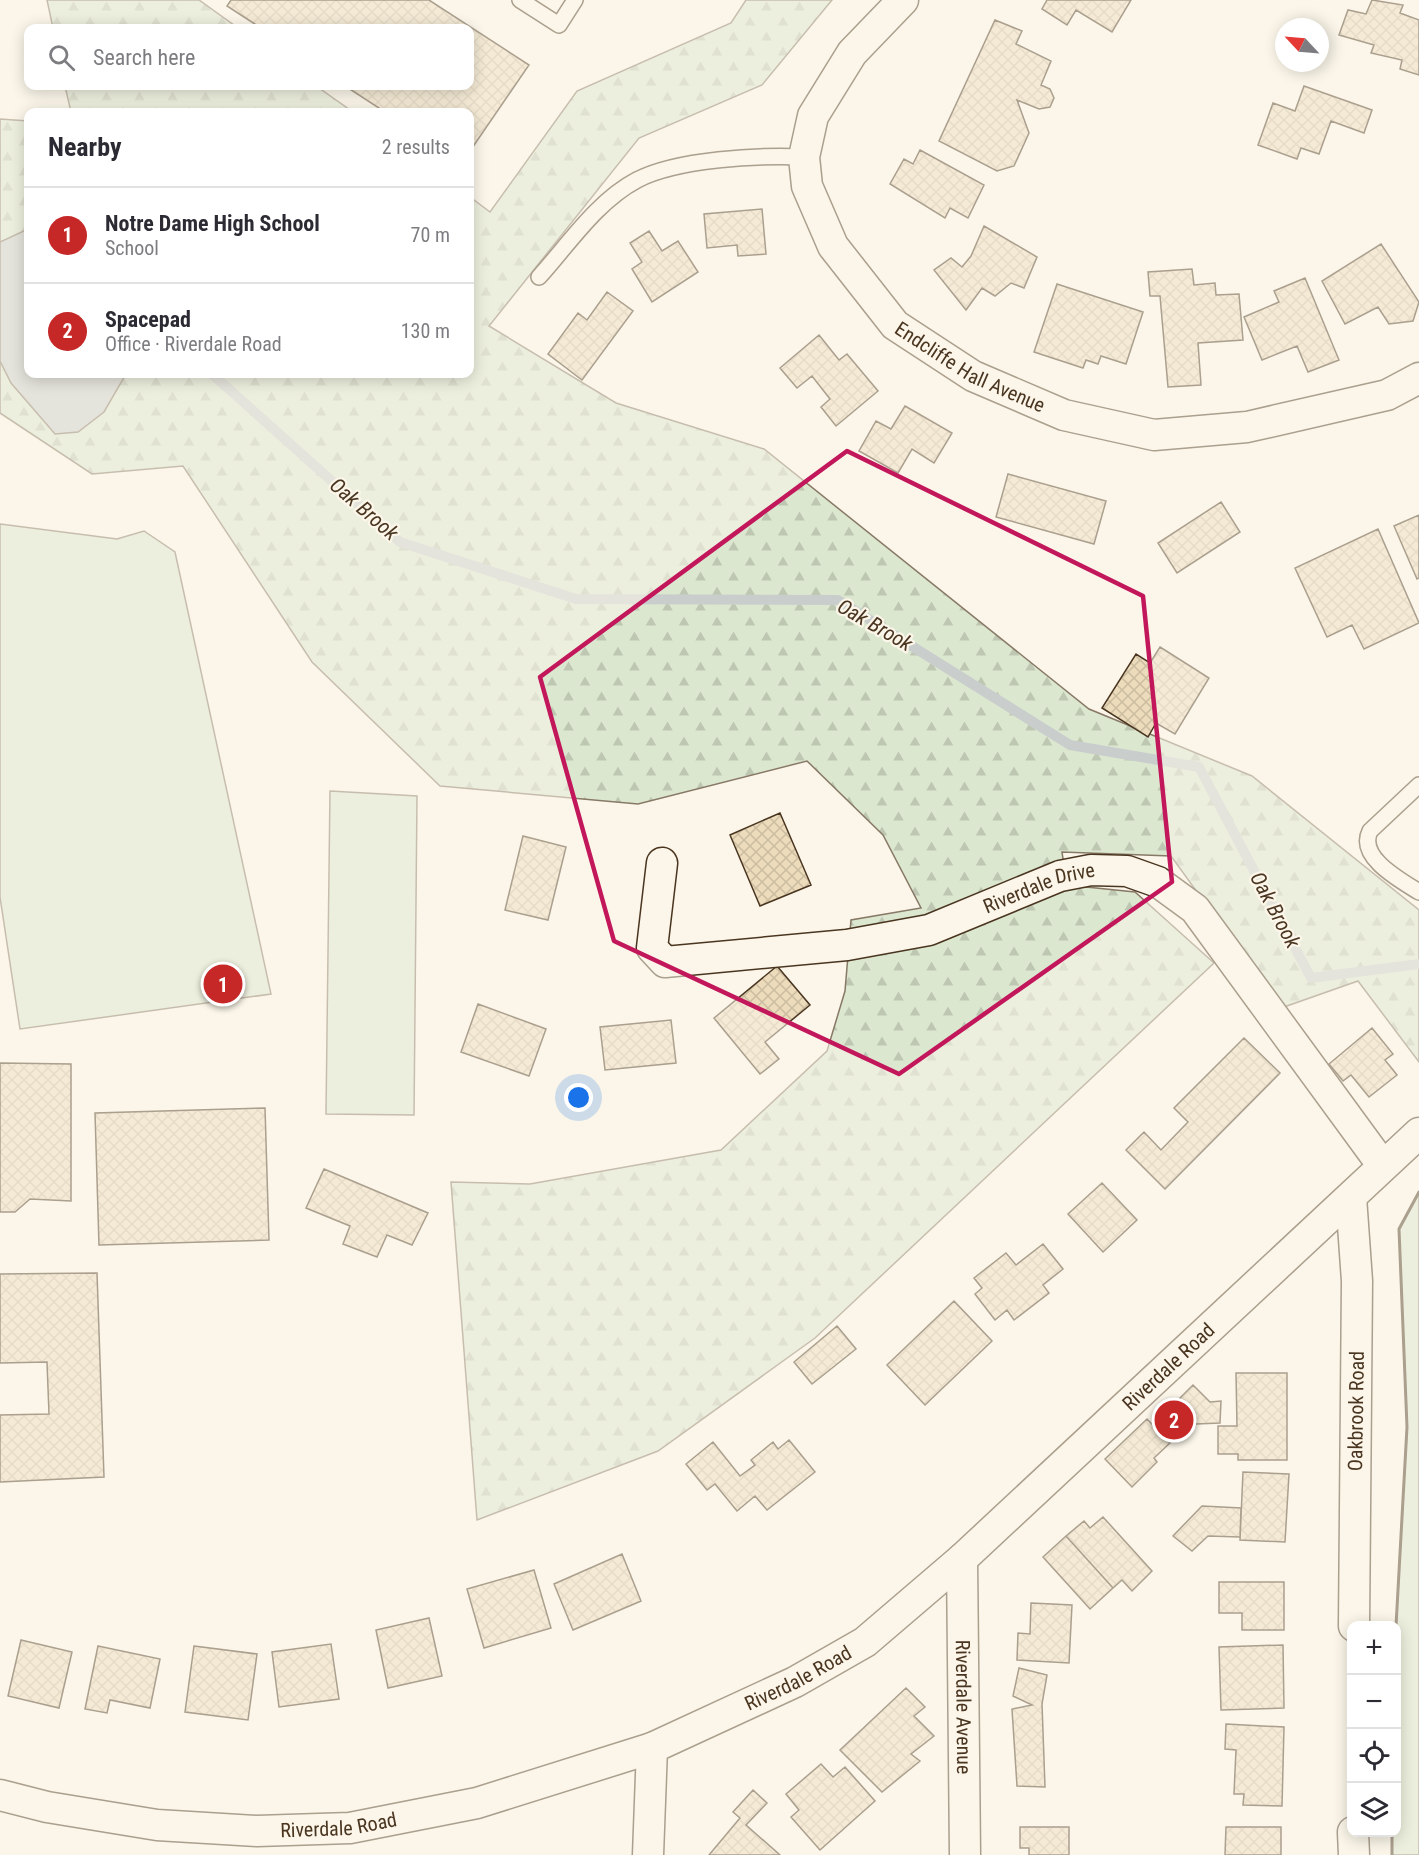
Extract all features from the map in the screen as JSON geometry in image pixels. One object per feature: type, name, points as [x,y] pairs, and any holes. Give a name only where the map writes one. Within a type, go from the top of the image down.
[{"type":"street","name":"Endcliffe Hall Avenue","points":[[903,0],[852,53],[813,116],[804,157],[807,186],[833,246],[895,326],[973,376],[1064,415],[1154,435],[1247,427],[1387,395],[1419,378]]},
{"type":"street","name":"Riverdale Drive","points":[[662,863],[652,948],[665,962],[847,945],[929,930],[1060,876],[1091,870],[1127,871],[1158,882],[1195,909],[1383,1166]]},
{"type":"street","name":"Riverdale Road","points":[[0,1796],[47,1807],[157,1825],[257,1832],[351,1828],[477,1803],[652,1748],[795,1682],[865,1642],[962,1559],[1419,1133]]},
{"type":"street","name":"Oakbrook Road","points":[[1351,1197],[1357,1281],[1354,1621]]},
{"type":"street","name":"Riverdale Avenue","points":[[962,1559],[965,1855]]},
{"type":"street","points":[[648,1855],[652,1748]]},
{"type":"street","points":[[1353,1837],[1354,1855]]},
{"type":"lane","points":[[520,0],[559,25],[575,0]]},
{"type":"lane","points":[[539,277],[608,201],[637,180],[674,166],[773,156],[804,157]]},
{"type":"lane","points":[[1419,785],[1370,831],[1366,840],[1368,849],[1391,874],[1419,892]]},
{"type":"highlighted area","points":[[847,451],[1143,596],[1172,882],[899,1074],[614,941],[540,677]]},
{"type":"green space","points":[[47,0],[199,0],[232,24],[52,24]]},
{"type":"green space","points":[[746,0],[832,0],[762,85],[639,138],[489,326],[616,403],[764,449],[1089,709],[1252,776],[1419,910],[1419,1062],[1358,981],[1281,1008],[1171,856],[1062,852],[1067,885],[1135,892],[1214,963],[815,1338],[658,1451],[477,1520],[451,1182],[530,1184],[721,1150],[827,1051],[845,991],[851,920],[921,908],[883,835],[807,761],[638,804],[440,786],[312,662],[183,466],[92,474],[0,413],[0,119],[24,121],[24,378],[474,378],[474,200],[490,212],[577,91],[731,23]]},
{"type":"green space","points":[[66,90],[322,90],[347,108],[70,108]]},
{"type":"green space","points":[[0,524],[117,539],[144,531],[175,552],[271,994],[20,1029],[0,897]]},
{"type":"green space","points":[[330,791],[417,796],[414,1115],[326,1114]]},
{"type":"green space","points":[[1419,1192],[1419,1855],[1392,1855],[1392,1837],[1401,1837],[1401,1621],[1396,1621],[1407,1427],[1399,1229]]},
{"type":"shaded area","points":[[24,231],[24,378],[124,378],[104,412],[78,432],[55,434],[11,383],[0,361],[0,242]]},
{"type":"building","points":[[231,0],[429,0],[466,24],[255,24],[227,6]]},
{"type":"building","points":[[1047,0],[1131,0],[1112,32],[1076,10],[1067,25],[1042,9]]},
{"type":"building","points":[[1372,0],[1403,5],[1400,13],[1419,20],[1419,75],[1400,69],[1402,60],[1371,53],[1374,45],[1339,35],[1348,10],[1366,14]]},
{"type":"building","points":[[995,20],[1022,31],[1016,44],[1051,61],[1041,85],[1050,89],[1054,98],[1050,107],[1039,109],[1017,100],[1029,133],[1014,166],[997,171],[939,141]]},
{"type":"building","points":[[474,29],[529,65],[474,145],[474,108],[379,108],[351,90],[474,90]]},
{"type":"building","points":[[1304,86],[1372,110],[1364,133],[1331,121],[1319,154],[1301,148],[1297,159],[1258,145],[1273,103],[1295,111]]},
{"type":"building","points":[[920,150],[984,185],[968,218],[950,208],[945,218],[890,184],[904,159],[913,164]]},
{"type":"building","points":[[762,209],[766,254],[738,256],[737,245],[707,248],[704,214]]},
{"type":"building","points":[[984,226],[1037,257],[1024,288],[1011,283],[995,296],[982,288],[966,310],[934,270],[951,258],[962,267],[971,256]]},
{"type":"building","points":[[649,231],[662,251],[678,241],[698,272],[652,302],[632,269],[642,262],[630,243]]},
{"type":"building","points":[[1381,244],[1419,302],[1413,321],[1389,324],[1378,307],[1345,324],[1322,281]]},
{"type":"building","points":[[1192,269],[1194,285],[1215,283],[1216,295],[1239,294],[1243,340],[1198,343],[1201,385],[1168,387],[1160,296],[1150,296],[1148,272]]},
{"type":"building","points":[[1305,278],[1339,360],[1308,372],[1297,346],[1262,360],[1244,317],[1279,302],[1274,291]]},
{"type":"building","points":[[1057,284],[1143,312],[1126,364],[1101,356],[1098,364],[1086,360],[1083,368],[1034,352]]},
{"type":"building","points":[[607,292],[633,311],[582,380],[548,354],[578,313],[587,320]]},
{"type":"building","points":[[819,335],[839,360],[847,354],[878,391],[836,426],[821,407],[830,399],[812,376],[797,388],[780,368]]},
{"type":"building","points":[[905,406],[952,433],[934,463],[912,449],[898,473],[859,451],[876,421],[891,429]]},
{"type":"building","points":[[1008,474],[1106,501],[1094,544],[996,517]]},
{"type":"building","points":[[1221,502],[1240,532],[1177,573],[1158,543]]},
{"type":"building","points":[[1419,515],[1419,578],[1417,579],[1394,526]]},
{"type":"building","points":[[1378,529],[1419,623],[1364,649],[1352,625],[1327,637],[1295,568]]},
{"type":"building","points":[[1160,647],[1209,678],[1175,734],[1156,723],[1148,737],[1102,708],[1136,654],[1150,663]]},
{"type":"building","points":[[780,813],[811,885],[760,906],[730,835]]},
{"type":"building","points":[[523,836],[566,847],[548,920],[505,910]]},
{"type":"building","points":[[777,966],[810,1005],[765,1042],[779,1059],[760,1074],[714,1018]]},
{"type":"building","points":[[478,1004],[546,1029],[529,1076],[461,1052]]},
{"type":"building","points":[[671,1020],[676,1063],[605,1070],[600,1027]]},
{"type":"building","points":[[1372,1028],[1393,1054],[1385,1060],[1397,1075],[1369,1097],[1351,1075],[1343,1081],[1329,1064]]},
{"type":"building","points":[[1244,1038],[1280,1073],[1165,1189],[1126,1150],[1144,1132],[1161,1150],[1188,1122],[1174,1108]]},
{"type":"building","points":[[0,1063],[71,1064],[71,1201],[30,1199],[15,1212],[0,1212]]},
{"type":"building","points":[[265,1108],[269,1240],[99,1245],[95,1113]]},
{"type":"building","points":[[324,1169],[428,1213],[412,1245],[387,1235],[377,1257],[343,1244],[350,1226],[306,1208]]},
{"type":"building","points":[[1102,1183],[1137,1220],[1103,1252],[1068,1214]]},
{"type":"building","points":[[1043,1244],[1063,1269],[1043,1285],[1049,1293],[1014,1320],[1007,1310],[995,1320],[975,1294],[982,1288],[974,1278],[1006,1253],[1016,1265]]},
{"type":"building","points":[[97,1273],[104,1477],[0,1482],[0,1415],[49,1414],[47,1362],[0,1363],[0,1274]]},
{"type":"building","points":[[954,1301],[992,1341],[925,1405],[887,1365]]},
{"type":"building","points":[[837,1326],[856,1349],[812,1384],[794,1362]]},
{"type":"building","points":[[1236,1373],[1287,1373],[1287,1460],[1238,1460],[1238,1454],[1218,1454],[1218,1426],[1237,1426]]},
{"type":"building","points":[[1193,1385],[1210,1402],[1221,1401],[1220,1423],[1196,1424],[1175,1403]]},
{"type":"building","points":[[1171,1399],[1196,1424],[1178,1441],[1153,1417]]},
{"type":"building","points":[[1147,1419],[1170,1443],[1154,1458],[1157,1462],[1132,1487],[1105,1459]]},
{"type":"building","points":[[789,1440],[815,1472],[767,1510],[755,1496],[737,1511],[715,1484],[707,1490],[686,1464],[713,1442],[740,1476],[755,1465],[751,1460],[773,1442],[778,1449]]},
{"type":"building","points":[[1243,1472],[1289,1474],[1285,1542],[1240,1540]]},
{"type":"building","points":[[1202,1506],[1241,1508],[1240,1537],[1208,1536],[1192,1551],[1173,1536]]},
{"type":"building","points":[[1103,1517],[1152,1571],[1132,1591],[1122,1580],[1113,1588],[1066,1536],[1084,1521],[1090,1528]]},
{"type":"building","points":[[1066,1536],[1113,1588],[1090,1609],[1043,1557]]},
{"type":"building","points":[[622,1554],[641,1601],[573,1630],[554,1584]]},
{"type":"building","points":[[534,1570],[551,1628],[484,1648],[467,1589]]},
{"type":"building","points":[[1219,1582],[1284,1582],[1284,1630],[1242,1630],[1242,1613],[1219,1613]]},
{"type":"building","points":[[1031,1603],[1072,1605],[1069,1663],[1017,1660],[1018,1633],[1030,1634]]},
{"type":"building","points":[[429,1618],[442,1676],[388,1688],[376,1630]]},
{"type":"building","points":[[21,1640],[72,1652],[59,1708],[8,1696]]},
{"type":"building","points":[[331,1644],[339,1699],[279,1707],[272,1652]]},
{"type":"building","points":[[1283,1645],[1284,1708],[1221,1710],[1219,1647]]},
{"type":"building","points":[[98,1646],[160,1659],[150,1708],[110,1700],[107,1713],[85,1709]]},
{"type":"building","points":[[194,1646],[257,1654],[248,1720],[185,1712]]},
{"type":"building","points":[[1019,1668],[1047,1675],[1042,1704],[1045,1787],[1017,1786],[1012,1709],[1032,1705],[1013,1696]]},
{"type":"building","points":[[906,1688],[925,1707],[914,1716],[934,1736],[911,1754],[920,1761],[882,1792],[840,1750]]},
{"type":"building","points":[[1226,1724],[1284,1727],[1282,1806],[1243,1805],[1244,1794],[1234,1794],[1236,1750],[1225,1749]]},
{"type":"building","points":[[821,1764],[833,1777],[845,1767],[875,1801],[820,1850],[791,1817],[799,1810],[786,1794]]},
{"type":"building","points":[[753,1790],[767,1803],[746,1825],[780,1855],[709,1855],[740,1818],[733,1812]]},
{"type":"building","points":[[1020,1827],[1069,1827],[1069,1855],[1029,1855],[1029,1848],[1020,1848]]},
{"type":"building","points":[[1226,1827],[1281,1827],[1281,1855],[1225,1855]]},
{"type":"waterway","name":"Oak Brook","points":[[216,378],[400,542],[576,599],[838,600],[1070,745],[1199,767],[1311,978],[1419,964]]},
{"type":"wall","points":[[1396,1621],[1407,1427],[1399,1229],[1419,1192]]},
{"type":"wall","points":[[1392,1837],[1392,1855]]},
{"type":"place","name":"Notre Dame High School","points":[[223,984]]},
{"type":"place","name":"Spacepad","points":[[1174,1420]]}]
